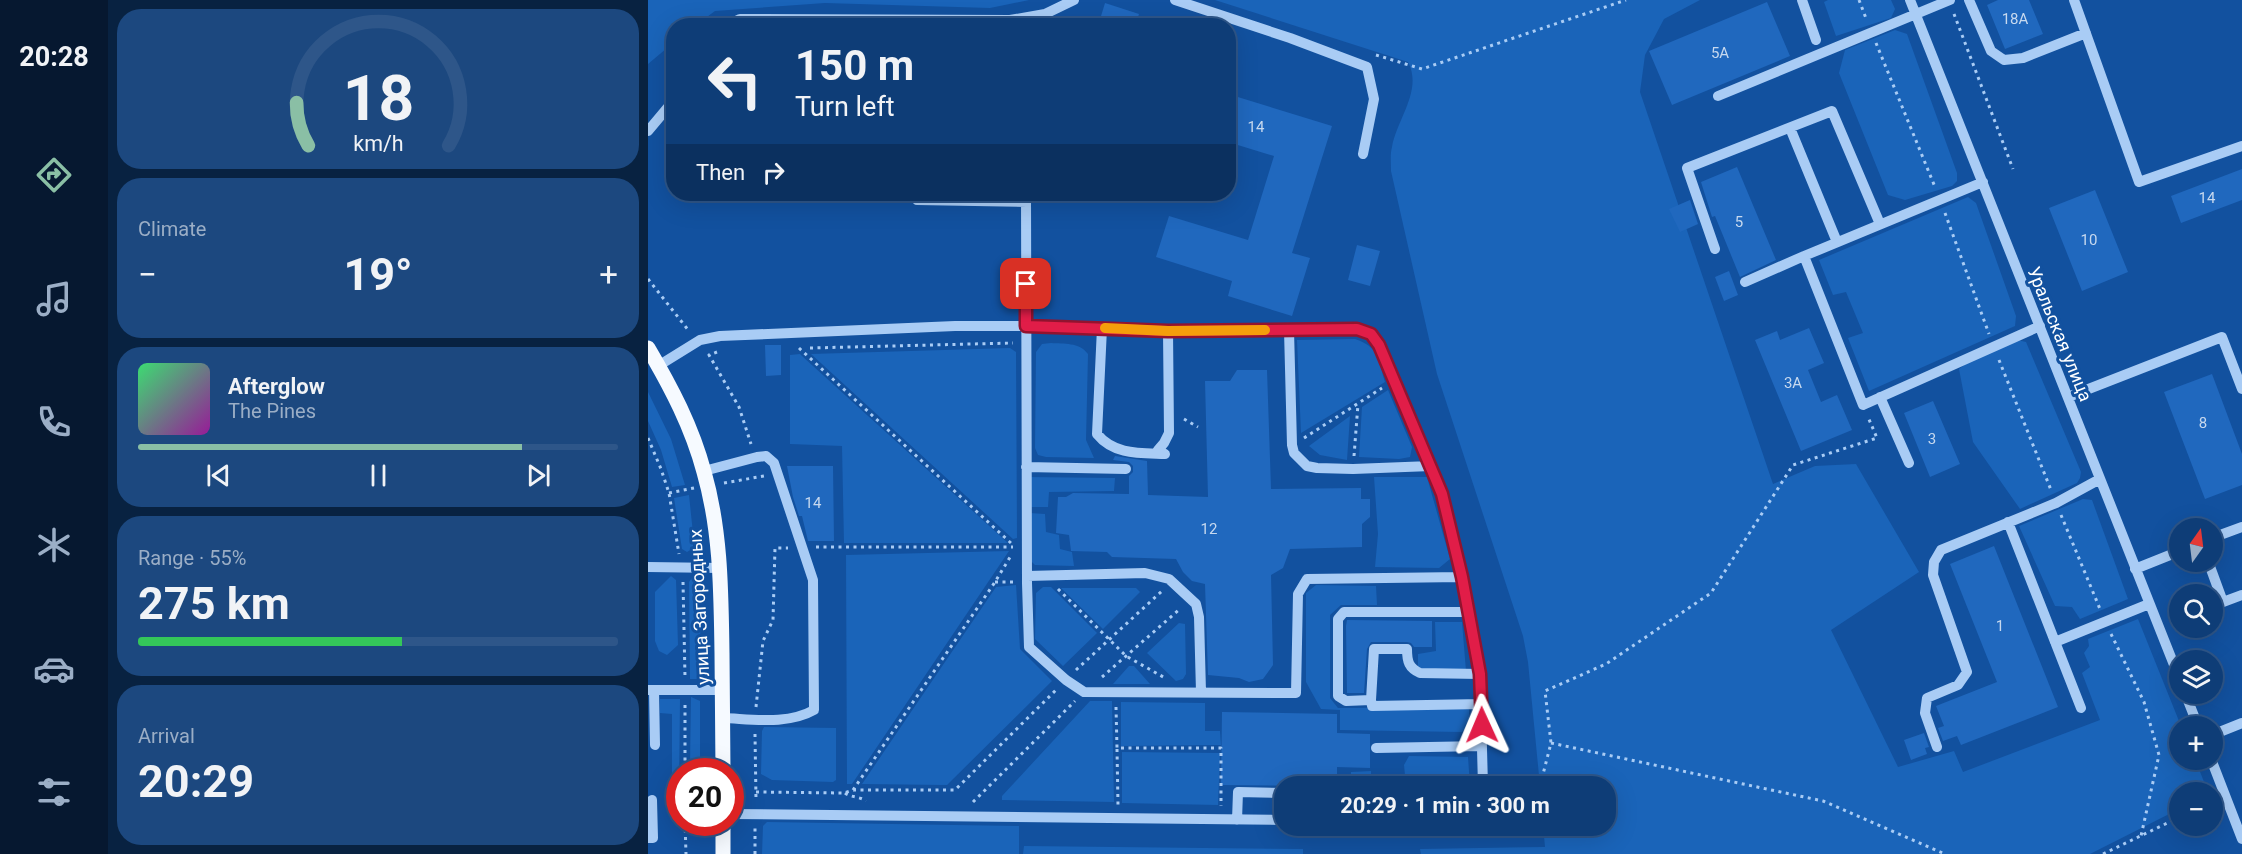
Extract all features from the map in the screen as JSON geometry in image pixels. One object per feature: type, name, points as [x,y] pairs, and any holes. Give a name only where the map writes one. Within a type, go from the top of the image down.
[{"type":"main road","name":"улица Загородных","points":[[648,348],[688,424],[704,471],[716,525],[720,568],[723,758]]},
{"type":"main road","points":[[723,836],[723,854]]},
{"type":"street","points":[[1022,18],[1045,14],[1074,0]]},
{"type":"street","points":[[1175,0],[1229,18]]},
{"type":"street","points":[[1802,0],[1816,40]]},
{"type":"street","name":"Уральская улица","points":[[1910,0],[2169,653]]},
{"type":"street","points":[[1718,96],[1950,0]]},
{"type":"street","points":[[1969,0],[1991,51],[2004,60],[2023,58],[2086,33]]},
{"type":"street","points":[[2074,0],[2139,182],[2242,146]]},
{"type":"street","points":[[1236,20],[1367,67],[1374,99],[1363,154]]},
{"type":"street","points":[[648,131],[666,110]]},
{"type":"street","points":[[1715,249],[1686,168],[1832,111],[1880,224]]},
{"type":"street","points":[[1790,128],[1837,242]]},
{"type":"street","points":[[1745,282],[1983,182]]},
{"type":"street","points":[[1026,201],[1029,646],[1066,680],[1084,692],[1296,693],[1298,594],[1307,579],[1462,577]]},
{"type":"street","points":[[1804,256],[1863,405],[2040,327]]},
{"type":"street","points":[[658,366],[698,341],[720,336],[955,326],[1168,331],[1357,329],[1371,334],[1379,345],[1442,494],[1462,577],[1480,674],[1482,776]]},
{"type":"street","points":[[1102,328],[1097,434],[1103,441],[1118,450],[1165,454],[1158,450],[1169,433],[1168,331]]},
{"type":"street","points":[[1289,330],[1292,445],[1294,453],[1307,466],[1353,469],[1431,466]]},
{"type":"street","points":[[2068,397],[2222,337],[2241,386]]},
{"type":"street","points":[[1880,397],[1909,463]]},
{"type":"street","points":[[704,471],[757,457],[766,456],[774,463],[813,580],[814,710],[804,716],[788,719],[723,718]]},
{"type":"street","points":[[1026,467],[1126,469]]},
{"type":"street","points":[[1937,747],[1925,713],[1927,698],[1958,685],[1968,672],[1933,575],[1934,562],[1941,550],[2056,503],[2100,479]]},
{"type":"street","points":[[2008,522],[2081,708]]},
{"type":"street","points":[[2223,534],[2242,528]]},
{"type":"street","points":[[2135,569],[2169,555]]},
{"type":"street","points":[[648,567],[720,568]]},
{"type":"street","points":[[2212,572],[2223,602],[2242,595]]},
{"type":"street","points":[[1027,579],[1145,573],[1160,575],[1172,582],[1196,604],[1199,616],[1201,692]]},
{"type":"street","points":[[2055,642],[2149,604]]},
{"type":"street","points":[[1371,700],[1346,701],[1338,696],[1338,619],[1344,612],[1468,612]]},
{"type":"street","points":[[1480,674],[1420,673],[1412,669],[1407,660],[1407,649],[1374,649],[1371,700],[1372,706],[1482,704]]},
{"type":"street","points":[[655,745],[651,690],[722,690]]},
{"type":"street","points":[[2223,731],[2242,723]]},
{"type":"street","points":[[1376,748],[1482,746]]},
{"type":"street","points":[[2215,770],[2242,839]]},
{"type":"street","points":[[1237,820],[1238,792],[1274,793]]},
{"type":"street","points":[[648,838],[652,838],[652,800]]},
{"type":"street","points":[[744,814],[1274,820]]},
{"type":"path","points":[[1365,52],[1422,69],[1626,0]]},
{"type":"path","points":[[1859,0],[1940,199],[1994,348],[2056,503],[2105,622],[2144,702],[2159,755],[2141,836]]},
{"type":"path","points":[[1950,0],[2013,169]]},
{"type":"path","points":[[648,279],[709,355],[739,407],[753,452],[765,476]]},
{"type":"path","points":[[792,349],[1026,343]]},
{"type":"path","points":[[799,348],[1016,547],[995,582],[854,790]]},
{"type":"path","points":[[709,355],[719,352]]},
{"type":"path","points":[[1302,440],[1394,380]]},
{"type":"path","points":[[1353,469],[1358,404]]},
{"type":"path","points":[[1543,776],[1551,743],[1545,691],[1606,664],[1711,593],[1793,465],[1877,438],[1863,405]]},
{"type":"path","points":[[1176,415],[1198,427]]},
{"type":"path","points":[[648,438],[669,493],[682,567],[685,758]]},
{"type":"path","points":[[783,537],[786,548]]},
{"type":"path","points":[[1051,577],[1056,587],[1126,656],[1165,678]]},
{"type":"path","points":[[995,582],[1027,579]]},
{"type":"path","points":[[756,792],[844,793],[854,790],[955,790],[1108,638],[1172,582]]},
{"type":"path","points":[[980,806],[969,806],[1084,692],[1191,599]]},
{"type":"path","points":[[1116,692],[1118,807]]},
{"type":"path","points":[[1551,743],[1823,801],[1945,854]]},
{"type":"path","points":[[1117,748],[1221,748],[1221,810]]},
{"type":"path","points":[[2103,854],[2169,822]]},
{"type":"path","points":[[685,836],[686,854]]},
{"type":"path","points":[[755,849],[755,854]]},
{"type":"shaded area","points":[[648,0],[1029,0],[990,8],[825,3],[715,11],[706,18],[666,18],[666,49],[648,64]]},
{"type":"shaded area","points":[[1215,0],[1700,0],[1664,19],[1645,55],[1640,92],[1773,484],[1815,466],[1856,464],[1919,572],[1831,630],[1898,767],[1954,751],[1963,772],[2100,720],[2082,673],[2090,667],[2084,653],[2089,646],[2088,639],[2138,619],[2169,696],[2169,704],[2172,704],[2177,716],[2169,716],[2169,770],[2199,770],[2204,782],[2169,782],[2169,814],[2090,854],[1421,854],[1420,849],[1545,847],[1544,836],[1616,836],[1616,776],[1539,776],[1528,662],[1523,636],[1437,374],[1391,171],[1392,147],[1413,83],[1408,62]]},
{"type":"shaded area","points":[[1828,0],[1891,0],[1895,9],[1891,18],[1836,36],[1824,2]]},
{"type":"shaded area","points":[[1895,30],[1907,34],[1957,173],[1957,181],[1952,186],[1905,200],[1888,195],[1839,73],[1845,50]]},
{"type":"shaded area","points":[[1968,197],[1976,203],[2016,316],[2015,326],[1869,391],[1848,338],[1863,333],[1846,292],[1833,295],[1819,260]]},
{"type":"shaded area","points":[[1355,339],[1373,350],[1379,360],[1385,382],[1301,433],[1297,340]]},
{"type":"shaded area","points":[[2017,340],[2026,342],[2081,472],[2077,483],[2020,509],[1973,442],[1959,369]]},
{"type":"shaded area","points":[[1042,344],[1080,347],[1088,354],[1086,440],[1094,458],[1046,457],[1038,455],[1035,448],[1036,352]]},
{"type":"shaded area","points":[[1010,348],[1016,352],[1017,538],[1013,539],[811,354]]},
{"type":"shaded area","points":[[800,354],[1008,543],[844,543],[842,446],[790,444],[790,355]]},
{"type":"shaded area","points":[[1388,390],[1412,447],[1410,457],[1399,459],[1359,457],[1362,407]]},
{"type":"shaded area","points":[[648,392],[671,439],[685,485],[672,487],[661,450],[648,421]]},
{"type":"shaded area","points":[[1350,416],[1347,460],[1320,455],[1309,446]]},
{"type":"shaded area","points":[[1027,477],[1115,478],[1114,491],[1049,492],[1048,507],[1029,507]]},
{"type":"shaded area","points":[[1374,477],[1427,477],[1450,559],[1439,568],[1375,567],[1378,534]]},
{"type":"shaded area","points":[[689,495],[694,543],[692,549],[687,552],[682,549],[674,498]]},
{"type":"shaded area","points":[[2083,499],[2092,500],[2128,599],[2080,619],[2072,607],[2055,606],[2019,526]]},
{"type":"shaded area","points":[[1029,513],[1045,514],[1046,532],[1059,535],[1060,549],[1072,552],[1074,566],[1035,565],[1029,559]]},
{"type":"shaded area","points":[[1009,551],[852,784],[847,784],[846,555]]},
{"type":"shaded area","points":[[694,575],[703,578],[698,679],[690,679],[689,582]]},
{"type":"shaded area","points":[[671,576],[676,580],[678,645],[667,655],[659,651],[655,641],[655,592]]},
{"type":"shaded area","points":[[1016,585],[1020,649],[1052,681],[947,785],[862,784],[996,587]]},
{"type":"shaded area","points":[[1316,585],[1376,586],[1377,605],[1341,605],[1330,615],[1330,698],[1338,708],[1469,707],[1469,725],[1462,732],[1340,730],[1340,710],[1321,709],[1306,682],[1306,593]]},
{"type":"shaded area","points":[[1043,587],[1051,587],[1097,633],[1063,666],[1035,639],[1036,593]]},
{"type":"shaded area","points":[[1061,588],[1136,588],[1140,592],[1103,629]]},
{"type":"shaded area","points":[[1435,622],[1462,622],[1466,671],[1418,672],[1418,654],[1436,651]]},
{"type":"shaded area","points":[[1179,623],[1185,624],[1186,674],[1183,679],[1176,681],[1147,653]]},
{"type":"shaded area","points":[[1129,666],[1134,666],[1150,684],[1113,684]]},
{"type":"shaded area","points":[[691,697],[700,701],[700,758],[690,758]]},
{"type":"shaded area","points":[[660,699],[680,699],[679,758],[672,758],[672,714],[660,713]]},
{"type":"shaded area","points":[[1090,701],[1112,701],[1114,802],[1002,800],[1002,796]]},
{"type":"shaded area","points":[[1121,702],[1205,703],[1205,731],[1220,731],[1221,745],[1121,746]]},
{"type":"shaded area","points":[[764,727],[836,728],[836,780],[833,782],[772,780],[761,774]]},
{"type":"shaded area","points":[[1122,752],[1220,753],[1218,805],[1122,803]]},
{"type":"shaded area","points":[[1409,756],[1468,757],[1469,776],[1405,776],[1404,765]]},
{"type":"shaded area","points":[[1371,771],[1371,776],[1351,776],[1351,772]]},
{"type":"shaded area","points":[[767,822],[1019,826],[1019,854],[762,854],[763,826]]},
{"type":"shaded area","points":[[1024,846],[1303,849],[1303,854],[1023,854]]},
{"type":"building","points":[[1998,0],[2029,0],[2043,34],[2005,49],[1987,5]]},
{"type":"building","points":[[1767,2],[1790,56],[1672,105],[1649,51]]},
{"type":"building","points":[[1105,3],[1139,14],[1138,18],[1100,18]]},
{"type":"building","points":[[1236,96],[1332,126],[1292,253],[1310,258],[1292,316],[1228,296],[1232,281],[1156,257],[1169,216],[1248,240],[1274,156],[1236,144]]},
{"type":"building","points":[[1737,167],[1776,260],[1740,277],[1715,216],[1712,217],[1701,182]]},
{"type":"building","points":[[2242,169],[2242,200],[2181,223],[2171,196]]},
{"type":"building","points":[[2095,190],[2128,272],[2082,291],[2049,208]]},
{"type":"building","points":[[1690,200],[1698,224],[1680,232],[1669,209]]},
{"type":"building","points":[[1357,245],[1380,251],[1370,286],[1348,280]]},
{"type":"building","points":[[1729,271],[1738,295],[1724,301],[1715,277]]},
{"type":"building","points":[[1809,328],[1824,363],[1808,370],[1821,402],[1837,395],[1852,430],[1801,451],[1755,340],[1777,331],[1780,340]]},
{"type":"building","points":[[765,345],[781,345],[781,375],[766,376]]},
{"type":"building","points":[[1237,370],[1267,370],[1271,489],[1361,488],[1361,499],[1370,499],[1370,517],[1362,524],[1362,547],[1290,549],[1283,568],[1271,575],[1273,665],[1263,679],[1249,682],[1239,678],[1208,675],[1205,584],[1192,581],[1183,572],[1176,559],[1112,557],[1107,552],[1071,551],[1069,535],[1056,533],[1058,497],[1066,497],[1073,493],[1129,494],[1129,476],[1133,472],[1133,466],[1129,462],[1113,460],[1115,456],[1147,461],[1148,495],[1208,497],[1205,381],[1230,381]]},
{"type":"building","points":[[2212,374],[2242,454],[2242,485],[2205,499],[2164,392]]},
{"type":"building","points":[[1933,401],[1960,464],[1930,477],[1904,413]]},
{"type":"building","points":[[787,466],[833,466],[834,541],[808,541],[802,516],[799,516],[793,497]]},
{"type":"building","points":[[1994,546],[2058,707],[1961,745],[1957,736],[1943,741],[1938,728],[1944,726],[1936,706],[1997,682],[1950,564]]},
{"type":"building","points":[[1347,620],[1432,621],[1432,647],[1414,647],[1407,642],[1371,642],[1367,649],[1364,693],[1347,693]]},
{"type":"building","points":[[1222,712],[1337,714],[1337,733],[1370,734],[1370,768],[1337,767],[1337,776],[1274,776],[1274,785],[1221,785]]},
{"type":"building","points":[[1924,733],[1929,747],[1925,748],[1927,754],[1911,760],[1904,740]]},
{"type":"slow traffic","points":[[1105,328],[1168,331],[1265,330]]},
{"type":"route","points":[[1026,284],[1026,326],[1168,331],[1357,329],[1371,334],[1379,345],[1442,494],[1462,577],[1480,674],[1482,725]]}]
